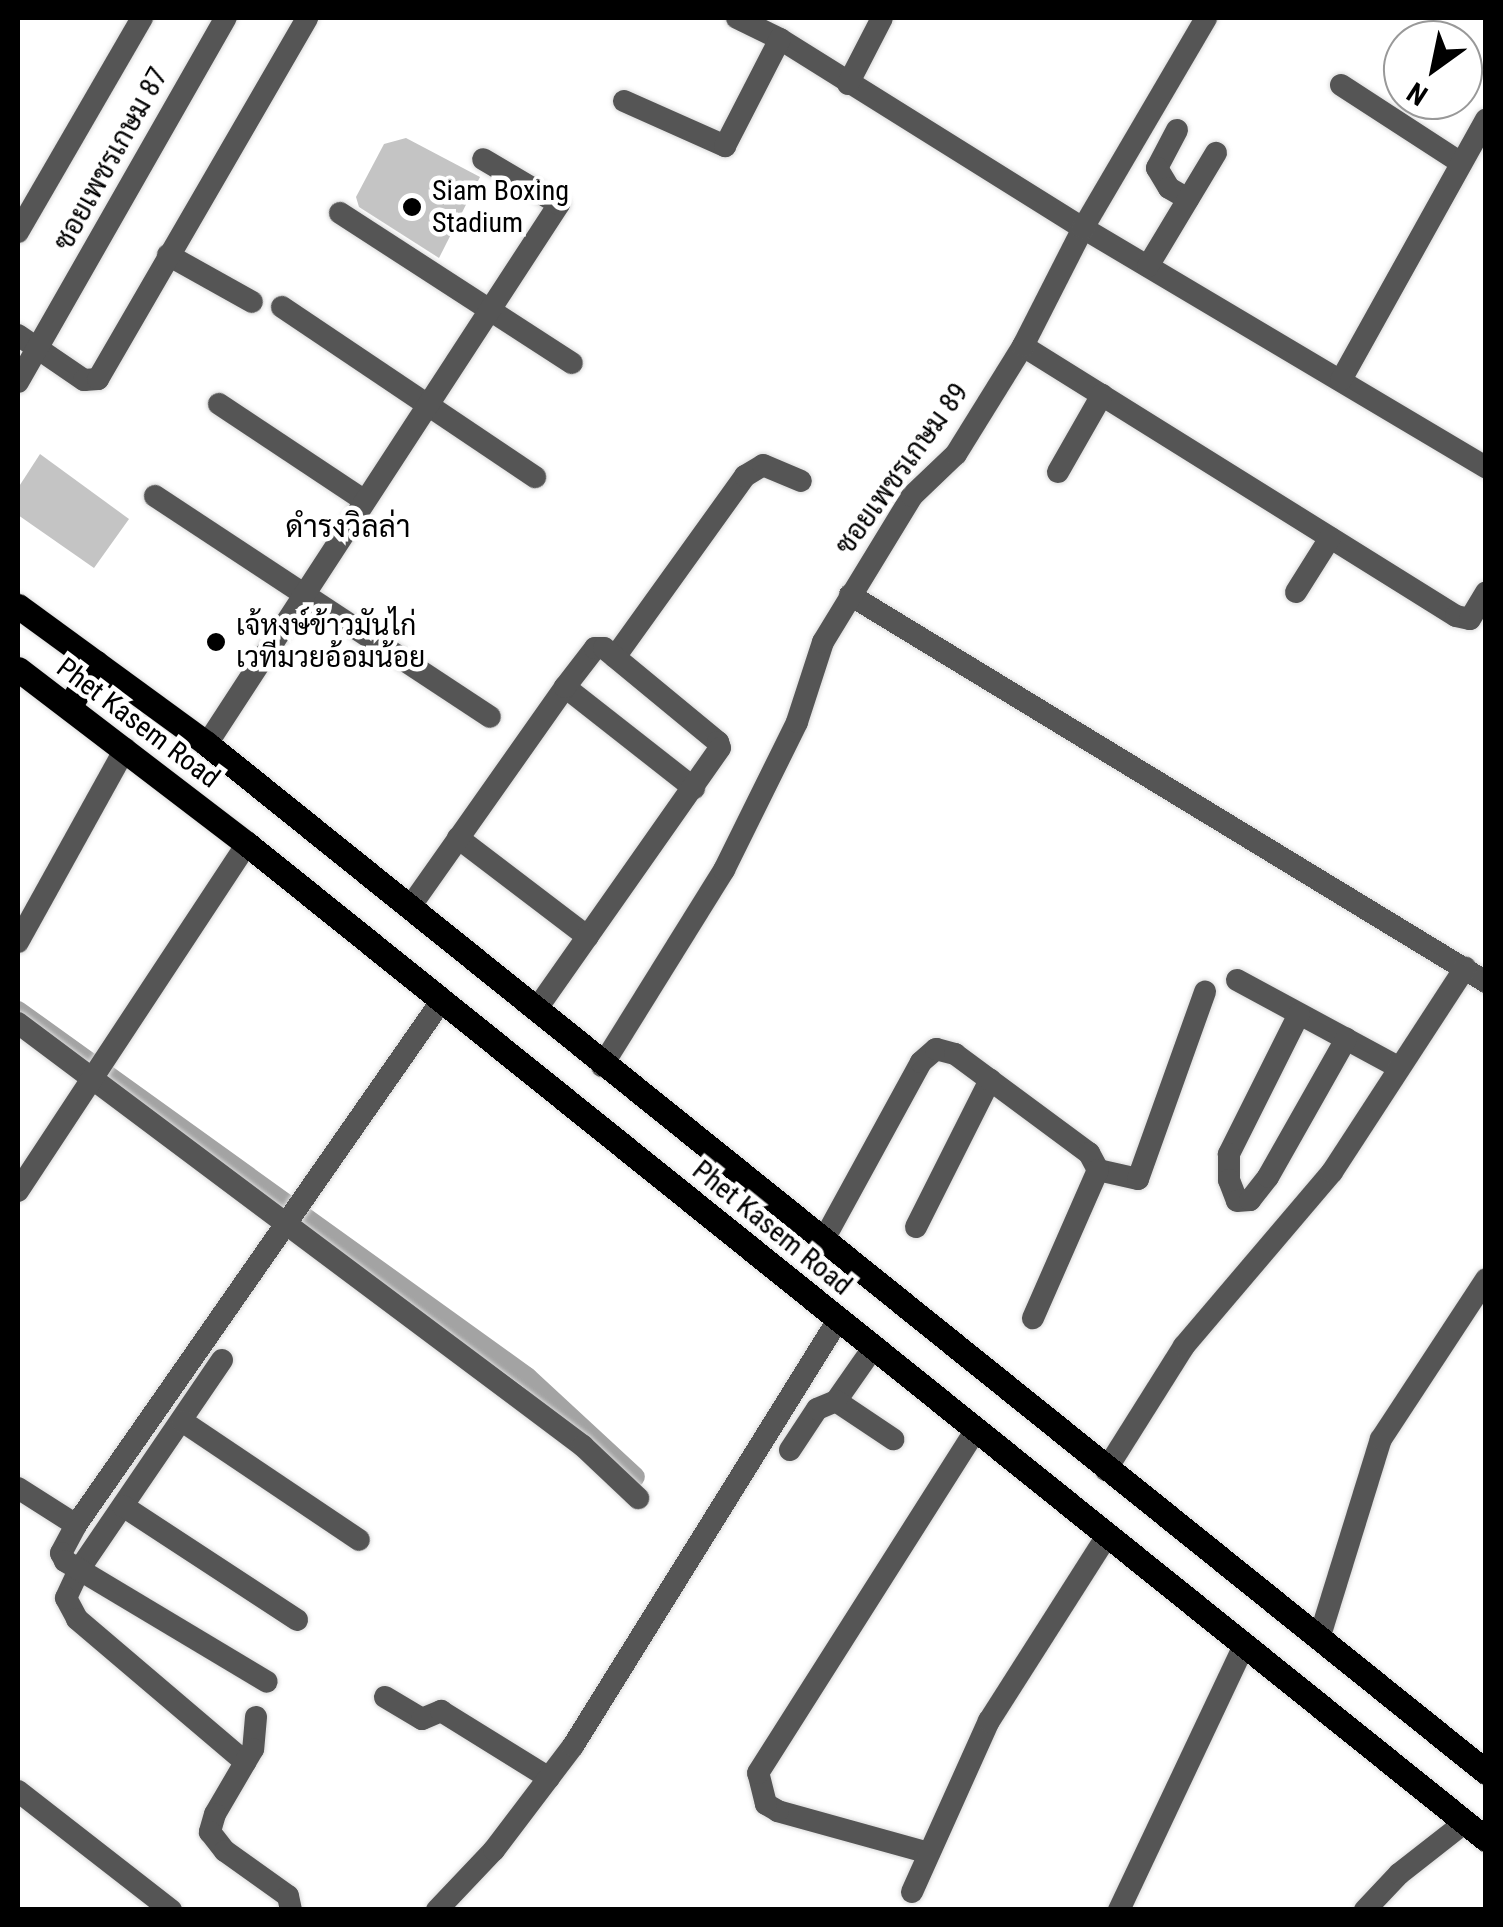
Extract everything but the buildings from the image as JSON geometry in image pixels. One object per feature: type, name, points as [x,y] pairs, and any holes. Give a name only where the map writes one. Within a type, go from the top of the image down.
[{"type":"main road","name":"Phet Kasem Road","points":[[18,606],[207,744],[822,1243],[1486,1772]]},
{"type":"main road","points":[[69,707],[96,662]]},
{"type":"main road","name":"Phet Kasem Road","points":[[18,670],[247,844],[1486,1839]]},
{"type":"street","points":[[18,232],[142,18]]},
{"type":"street","name":"ซอยเพชรเกษม 87","points":[[18,382],[226,18]]},
{"type":"street","points":[[18,335],[84,380],[98,379],[307,18]]},
{"type":"street","points":[[737,18],[780,39],[1083,228],[1486,467]]},
{"type":"street","points":[[848,84],[882,18]]},
{"type":"street","name":"ซอยเพชรเกษม 89","points":[[602,1066],[724,870],[797,722],[822,642],[912,496],[956,454],[1023,346],[1083,228],[1206,18]]},
{"type":"street","points":[[624,101],[725,146],[780,39]]},
{"type":"street","points":[[1341,85],[1462,163]]},
{"type":"street","points":[[1341,380],[1486,120]]},
{"type":"street","points":[[1177,130],[1157,168],[1169,188],[1188,199]]},
{"type":"street","points":[[1148,266],[1216,153]]},
{"type":"street","points":[[207,744],[559,204],[483,159]]},
{"type":"street","points":[[340,212],[572,362]]},
{"type":"street","points":[[168,255],[252,302]]},
{"type":"street","points":[[282,306],[535,477]]},
{"type":"street","points":[[1023,346],[1462,619],[1470,618],[1486,592]]},
{"type":"street","points":[[1058,472],[1102,395]]},
{"type":"street","points":[[219,404],[365,502]]},
{"type":"street","points":[[616,658],[745,476],[763,464],[801,480]]},
{"type":"street","points":[[155,496],[490,717]]},
{"type":"street","points":[[1296,592],[1330,538]]},
{"type":"street","points":[[850,594],[1486,982]]},
{"type":"street","points":[[410,907],[565,688],[595,648],[604,648],[718,742],[719,752],[536,1010]]},
{"type":"street","points":[[565,688],[694,788]]},
{"type":"street","points":[[18,942],[125,748]]},
{"type":"street","points":[[458,838],[588,937]]},
{"type":"street","points":[[18,1191],[247,844]]},
{"type":"street","points":[[1106,1470],[1184,1346],[1332,1172],[1465,968]]},
{"type":"street","points":[[1237,980],[1398,1067]]},
{"type":"street","points":[[822,1243],[921,1062],[936,1049],[954,1054],[1089,1153],[1098,1170],[1138,1179],[1204,992]]},
{"type":"street","points":[[267,1682],[80,1570],[61,1553],[76,1525],[442,1000]]},
{"type":"street","points":[[1299,1014],[1229,1154],[1229,1180],[1238,1201],[1250,1200],[1268,1177],[1346,1039]]},
{"type":"street","points":[[18,1022],[97,1072],[291,1217],[583,1446],[638,1498]]},
{"type":"street","points":[[916,1227],[990,1080]]},
{"type":"street","points":[[1033,1318],[1098,1170]]},
{"type":"street","points":[[1319,1639],[1381,1439],[1486,1279]]},
{"type":"street","points":[[436,1910],[494,1850],[549,1778],[838,1320]]},
{"type":"street","points":[[790,1450],[818,1409],[836,1400],[873,1348]]},
{"type":"street","points":[[222,1360],[67,1594],[71,1613],[245,1762]]},
{"type":"street","points":[[836,1400],[893,1439]]},
{"type":"street","points":[[182,1421],[359,1540]]},
{"type":"street","points":[[930,1853],[778,1811],[766,1804],[758,1773],[975,1431]]},
{"type":"street","points":[[18,1488],[76,1525]]},
{"type":"street","points":[[123,1506],[296,1620]]},
{"type":"street","points":[[912,1892],[989,1721],[1107,1536]]},
{"type":"street","points":[[1118,1910],[1244,1645]]},
{"type":"street","points":[[385,1697],[422,1719],[440,1711],[549,1778]]},
{"type":"street","points":[[256,1717],[258,1733],[215,1814],[210,1832],[225,1851],[288,1896],[291,1910]]},
{"type":"street","points":[[18,1790],[172,1910]]},
{"type":"street","points":[[1365,1910],[1399,1874],[1464,1823]]},
{"type":"waterway","points":[[18,1011],[527,1377],[635,1477]]},
{"type":"place","name":"Siam Boxing Stadium","points":[[412,207]]},
{"type":"place","name":"เจ้หงษ์ข้าวมันไก่ เวทีมวยอ้อมน้อย","points":[[216,642]]},
{"type":"district","name":"ดำรงวิลล่า","points":[[348,527]]}]
